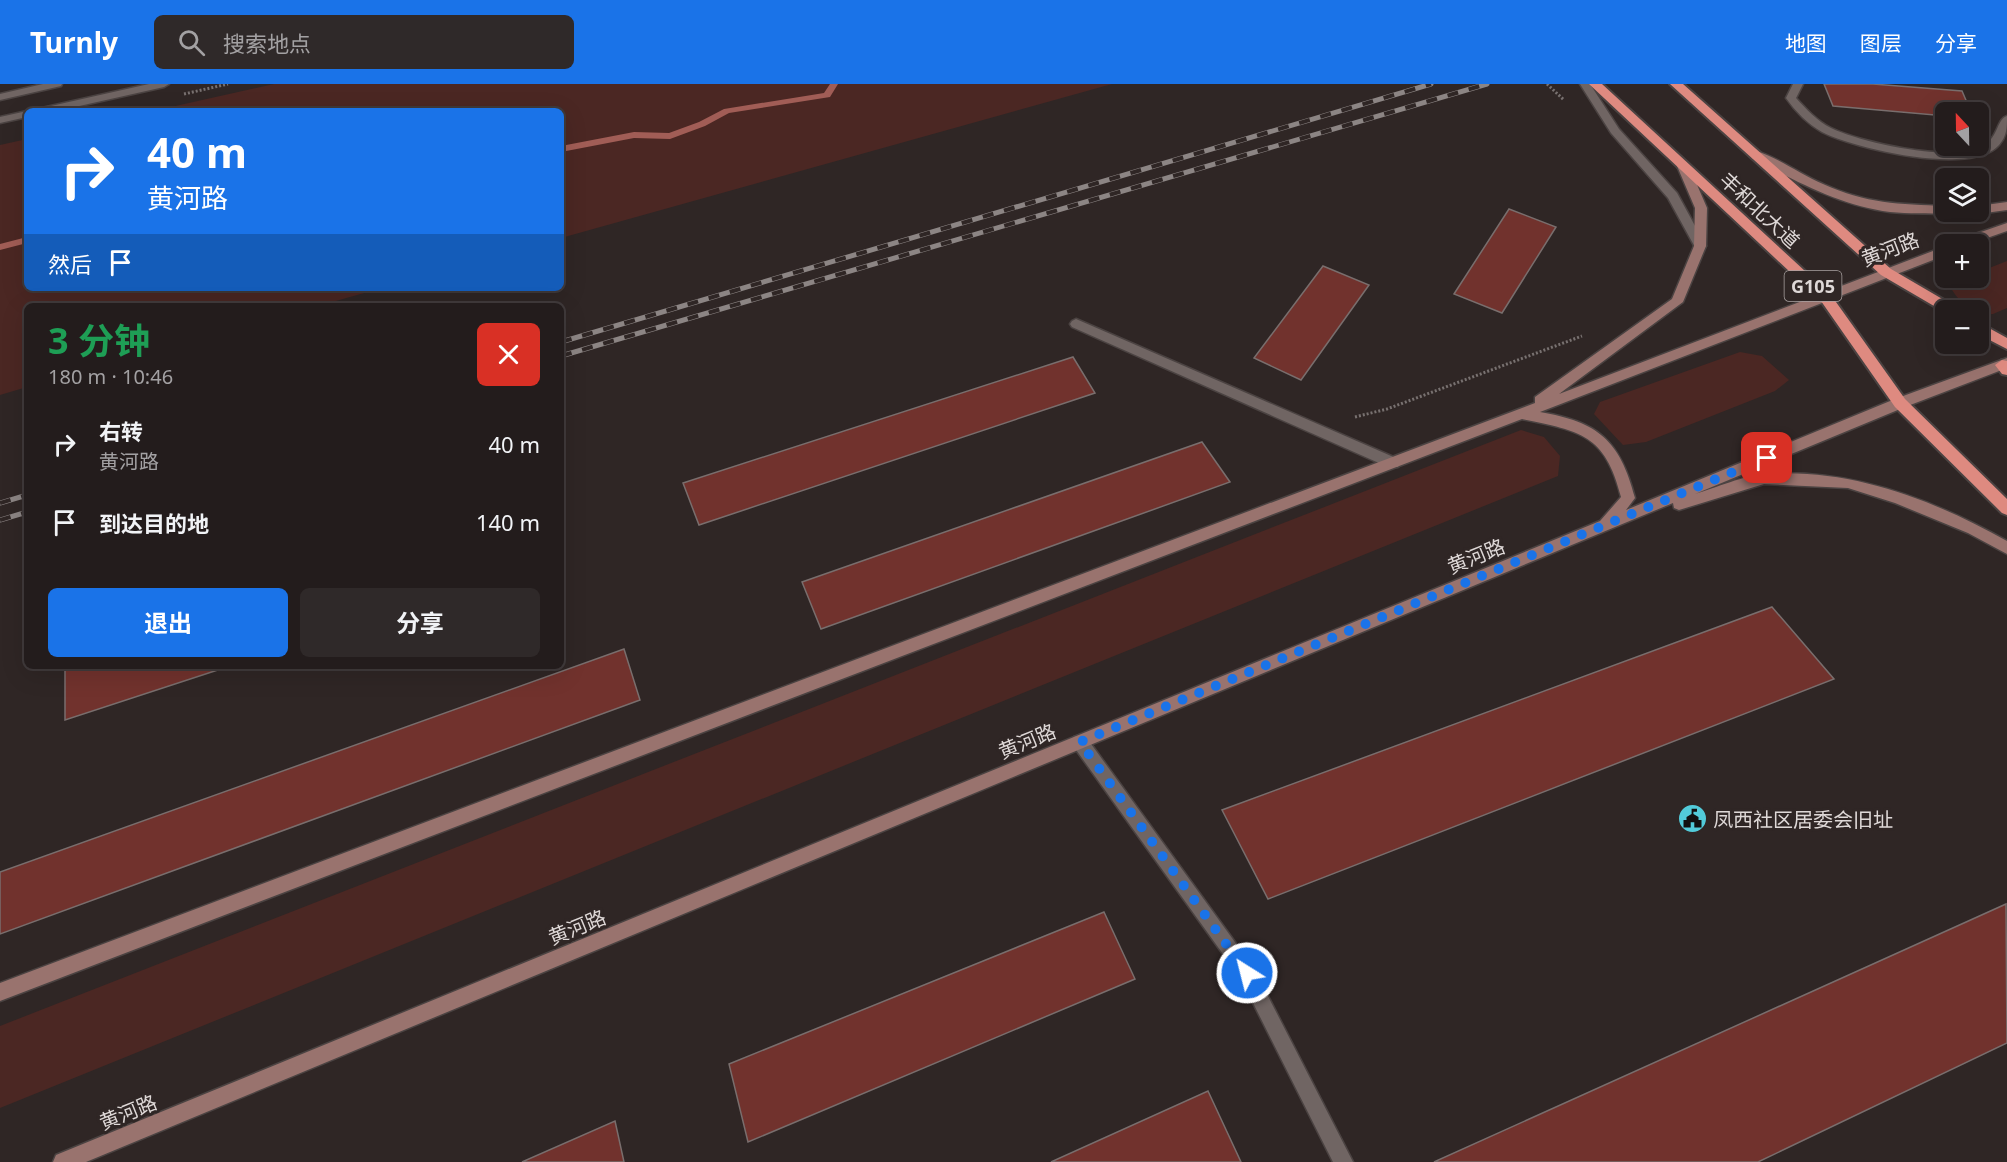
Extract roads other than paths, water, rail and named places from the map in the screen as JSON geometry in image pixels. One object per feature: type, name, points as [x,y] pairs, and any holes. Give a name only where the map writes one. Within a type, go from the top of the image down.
[{"type":"highway","name":"丰和北大道","points":[[1595,84],[1826,298],[1900,403],[2007,509]]},
{"type":"highway","name":"丰和北大道","points":[[1676,84],[1886,272],[1935,301]]},
{"type":"highway","points":[[1989,333],[2007,344]]},
{"type":"main road","points":[[1753,153],[1804,181],[1845,197],[1889,208],[1935,210]]},
{"type":"main road","points":[[1523,414],[1677,302],[1700,246],[1701,208],[1683,166]]},
{"type":"main road","points":[[1989,208],[2007,206]]},
{"type":"main road","points":[[1987,234],[2007,227]]},
{"type":"main road","name":"黄河路","points":[[0,992],[1523,414],[1935,254]]},
{"type":"main road","name":"黄河路","points":[[63,1162],[1900,403],[2005,366]]},
{"type":"main road","points":[[1523,414],[1560,421],[1591,433],[1612,457],[1624,481],[1628,498],[1604,525]]},
{"type":"main road","points":[[1604,525],[1764,479],[1848,483],[1899,498],[1973,529],[2007,548]]},
{"type":"street","points":[[0,97],[57,84]]},
{"type":"street","points":[[56,108],[164,84]]},
{"type":"street","points":[[1585,84],[1615,131],[1673,196],[1700,246]]},
{"type":"street","points":[[1797,84],[1791,98],[1804,115],[1827,130],[1895,150],[1960,157],[1991,147],[2003,133],[2007,119]]},
{"type":"street","points":[[0,120],[24,115]]},
{"type":"street","points":[[1076,324],[1393,463]]},
{"type":"street","points":[[1080,742],[1247,973],[1343,1162]]},
{"type":"waterway","points":[[564,148],[634,135],[670,136],[702,124],[727,111],[827,95],[834,84]]},
{"type":"waterway","points":[[0,247],[24,241]]},
{"type":"railway","points":[[564,341],[1431,84]]},
{"type":"railway","points":[[564,355],[1487,84]]},
{"type":"railway","points":[[0,503],[24,496]]},
{"type":"railway","points":[[0,520],[24,513]]},
{"type":"place","name":"凤西社区居委会旧址","points":[[1692,819]]}]
